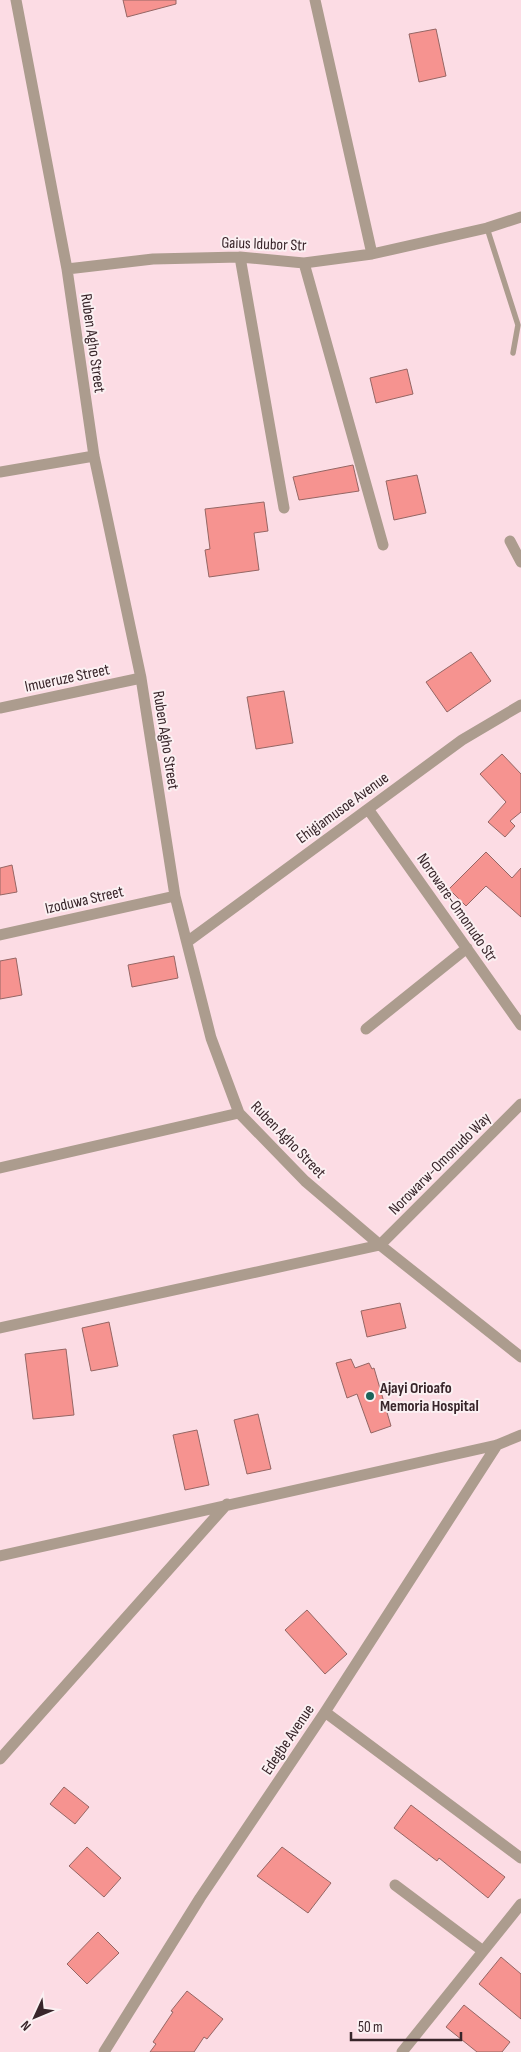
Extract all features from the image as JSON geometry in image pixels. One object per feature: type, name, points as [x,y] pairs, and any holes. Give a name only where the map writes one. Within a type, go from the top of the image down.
[{"type":"street","name":"Ruben Agho Street","points":[[16,0],[67,269],[94,456],[141,678],[175,896],[211,1038],[239,1113],[306,1181],[380,1246],[520,1356]]},
{"type":"street","points":[[315,0],[372,254]]},
{"type":"street","name":"Gaius Idubor Str","points":[[67,269],[153,259],[240,257],[304,263],[372,254],[519,219]]},
{"type":"street","points":[[240,257],[284,508]]},
{"type":"street","points":[[304,263],[383,545]]},
{"type":"street","points":[[0,472],[94,456]]},
{"type":"street","points":[[510,541],[521,562]]},
{"type":"street","name":"Imueruze Street","points":[[0,708],[141,678]]},
{"type":"street","name":"Ehigiamusoe Avenue","points":[[187,942],[462,740],[521,705]]},
{"type":"street","name":"Noroware-Omonudo Str","points":[[368,809],[521,1024]]},
{"type":"street","name":"Izoduwa Street","points":[[0,935],[175,896]]},
{"type":"street","points":[[366,1030],[467,948]]},
{"type":"street","name":"Norowarw-Omonudo Way","points":[[380,1246],[521,1104]]},
{"type":"street","points":[[0,1168],[239,1113]]},
{"type":"street","points":[[0,1328],[380,1246]]},
{"type":"street","points":[[0,1556],[497,1445],[521,1435]]},
{"type":"street","name":"Edegbe Avenue","points":[[104,2052],[200,1898],[325,1712],[497,1445]]},
{"type":"street","points":[[0,1759],[228,1504]]},
{"type":"street","points":[[325,1712],[521,1858]]},
{"type":"street","points":[[395,1885],[483,1951]]},
{"type":"street","points":[[402,2052],[521,1904]]},
{"type":"lane","points":[[487,228],[518,325],[513,353]]},
{"type":"building","points":[[123,0],[176,0],[176,4],[127,17]]},
{"type":"building","points":[[436,29],[446,76],[419,82],[409,34]]},
{"type":"building","points":[[407,369],[413,394],[376,403],[370,378]]},
{"type":"building","points":[[353,465],[359,491],[299,500],[293,477]]},
{"type":"building","points":[[417,475],[426,513],[394,520],[386,481]]},
{"type":"building","points":[[264,502],[268,531],[254,533],[259,570],[209,577],[205,550],[210,549],[205,509]]},
{"type":"building","points":[[471,652],[491,681],[447,712],[426,682]]},
{"type":"building","points":[[284,691],[293,743],[256,749],[247,697]]},
{"type":"building","points":[[502,754],[521,774],[521,812],[510,821],[515,826],[505,837],[488,822],[506,802],[480,774]]},
{"type":"building","points":[[486,852],[512,878],[521,868],[521,917],[486,886],[466,906],[449,889]]},
{"type":"building","points":[[12,865],[17,892],[0,895],[0,868]]},
{"type":"building","points":[[174,956],[178,978],[132,987],[128,965]]},
{"type":"building","points":[[16,958],[22,995],[0,999],[0,961]]},
{"type":"building","points":[[400,1303],[406,1328],[367,1337],[361,1311]]},
{"type":"building","points":[[109,1322],[118,1366],[91,1371],[82,1328]]},
{"type":"building","points":[[66,1349],[74,1415],[33,1419],[25,1354]]},
{"type":"building","name":"Ajayi Orioafo Memoria Hospital","points":[[351,1359],[355,1368],[369,1363],[372,1369],[374,1368],[391,1426],[371,1433],[357,1394],[347,1398],[336,1363]]},
{"type":"building","points":[[258,1414],[271,1469],[247,1474],[234,1420]]},
{"type":"building","points":[[197,1430],[209,1485],[185,1490],[173,1435]]},
{"type":"building","points":[[307,1610],[347,1654],[325,1674],[285,1630]]},
{"type":"building","points":[[64,1787],[89,1807],[75,1824],[50,1804]]},
{"type":"building","points":[[411,1805],[505,1877],[488,1898],[439,1858],[437,1861],[394,1828]]},
{"type":"building","points":[[87,1847],[121,1878],[104,1897],[69,1866]]},
{"type":"building","points":[[282,1847],[331,1883],[308,1913],[257,1876]]},
{"type":"building","points":[[98,1932],[119,1953],[87,1984],[67,1964]]},
{"type":"building","points":[[501,1957],[521,1974],[521,2019],[479,1984]]},
{"type":"building","points":[[187,1991],[223,2019],[207,2039],[204,2037],[194,2052],[150,2052],[156,2044],[153,2042],[173,2012],[171,2011]]},
{"type":"building","points":[[464,2005],[510,2042],[502,2052],[477,2052],[446,2027]]},
{"type":"place","name":"Ajayi Orioafo Memoria Hospital","points":[[370,1396]]}]
